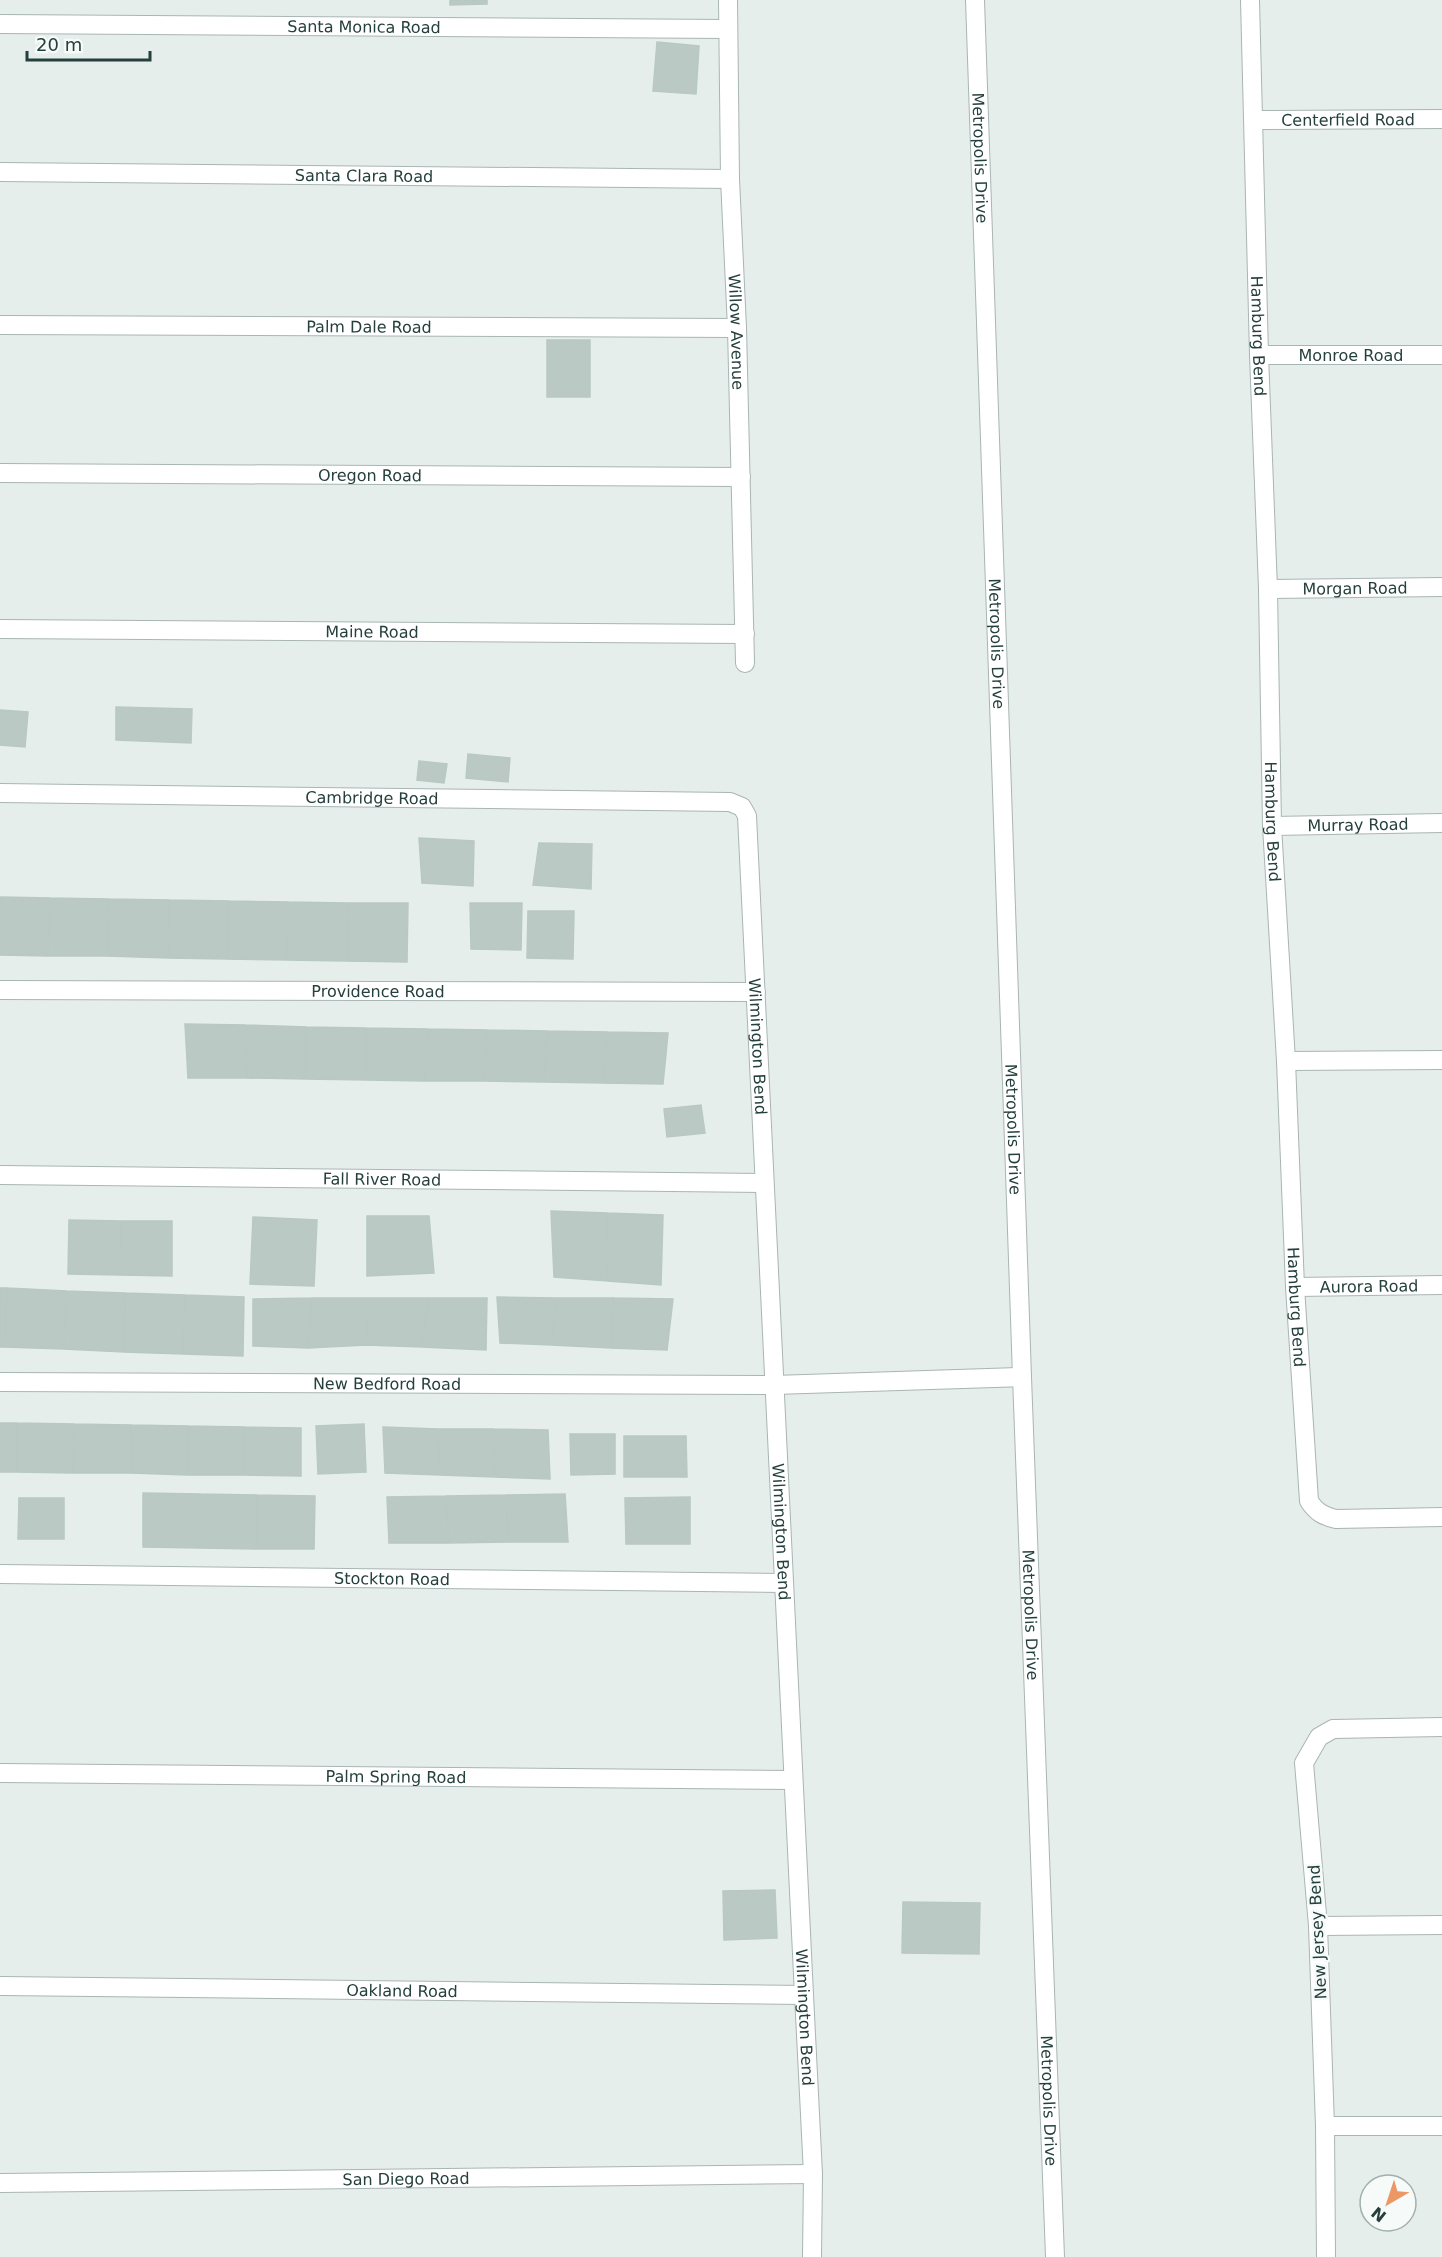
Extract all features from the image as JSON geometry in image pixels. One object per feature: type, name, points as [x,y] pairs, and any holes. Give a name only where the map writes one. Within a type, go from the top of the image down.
[{"type":"street","name":"Willow Avenue","points":[[728,0],[730,179],[737,328],[745,663]]},
{"type":"street","name":"Metropolis Drive","points":[[975,0],[1022,1377],[1055,2257]]},
{"type":"street","name":"Hamburg Bend","points":[[1251,0],[1259,355],[1268,589],[1272,826],[1286,1061],[1295,1287],[1309,1501],[1314,1510],[1336,1520],[1442,1517]]},
{"type":"street","name":"Santa Monica Road","points":[[0,24],[728,29]]},
{"type":"street","name":"Centerfield Road","points":[[1254,120],[1442,119]]},
{"type":"street","name":"Santa Clara Road","points":[[0,172],[730,179]]},
{"type":"street","name":"Palm Dale Road","points":[[0,325],[737,328]]},
{"type":"street","name":"Monroe Road","points":[[1259,355],[1442,355]]},
{"type":"street","name":"Oregon Road","points":[[0,473],[741,477]]},
{"type":"street","name":"Morgan Road","points":[[1268,589],[1442,588]]},
{"type":"street","name":"Maine Road","points":[[0,629],[745,634]]},
{"type":"street","name":"Cambridge Road","points":[[0,793],[730,802],[742,807]]},
{"type":"street","name":"Wilmington Bend","points":[[742,807],[747,816],[756,993],[813,2174],[812,2257]]},
{"type":"street","name":"Murray Road","points":[[1272,826],[1442,823]]},
{"type":"street","name":"Providence Road","points":[[0,990],[756,993]]},
{"type":"street","points":[[1286,1061],[1442,1060]]},
{"type":"street","name":"Fall River Road","points":[[0,1175],[764,1184]]},
{"type":"street","name":"Aurora Road","points":[[1295,1287],[1442,1285]]},
{"type":"street","name":"New Bedford Road","points":[[0,1382],[774,1385],[1022,1377]]},
{"type":"street","name":"Stockton Road","points":[[0,1574],[783,1583]]},
{"type":"street","name":"New Jersey Bend","points":[[1326,2257],[1325,2126],[1318,1926],[1304,1763],[1319,1737],[1333,1729],[1442,1727]]},
{"type":"street","name":"Palm Spring Road","points":[[0,1773],[793,1780]]},
{"type":"street","points":[[1318,1926],[1442,1925]]},
{"type":"street","name":"Oakland Road","points":[[0,1986],[804,1995]]},
{"type":"street","points":[[1325,2126],[1442,2126]]},
{"type":"street","name":"San Diego Road","points":[[0,2183],[813,2174]]},
{"type":"building","points":[[450,0],[487,0],[487,4],[450,5]]},
{"type":"building","points":[[657,42],[699,46],[696,94],[653,91]]},
{"type":"building","points":[[547,340],[590,340],[590,397],[547,397]]},
{"type":"building","points":[[116,707],[192,709],[191,743],[116,740]]},
{"type":"building","points":[[0,710],[28,712],[25,747],[0,745]]},
{"type":"building","points":[[468,754],[510,758],[508,782],[466,778]]},
{"type":"building","points":[[419,761],[447,764],[444,783],[417,780]]},
{"type":"building","points":[[419,838],[474,841],[473,886],[422,883]]},
{"type":"building","points":[[539,843],[592,844],[591,889],[533,885]]},
{"type":"building","points":[[0,897],[50,898],[48,956],[0,955]]},
{"type":"building","points":[[50,898],[109,899],[108,956],[48,956]]},
{"type":"building","points":[[109,899],[169,900],[168,958],[108,956]]},
{"type":"building","points":[[169,900],[229,901],[227,959],[168,958]]},
{"type":"building","points":[[229,901],[288,902],[287,960],[227,959]]},
{"type":"building","points":[[288,902],[348,903],[347,961],[287,960]]},
{"type":"building","points":[[348,903],[408,903],[407,962],[347,961]]},
{"type":"building","points":[[470,903],[522,903],[521,950],[471,949]]},
{"type":"building","points":[[528,911],[574,911],[573,959],[527,958]]},
{"type":"building","points":[[185,1024],[245,1025],[247,1078],[188,1078]]},
{"type":"building","points":[[245,1025],[306,1027],[306,1079],[247,1078]]},
{"type":"building","points":[[306,1027],[366,1028],[366,1080],[306,1079]]},
{"type":"building","points":[[366,1028],[427,1029],[425,1081],[366,1080]]},
{"type":"building","points":[[427,1029],[487,1030],[485,1081],[425,1081]]},
{"type":"building","points":[[487,1030],[547,1031],[544,1082],[485,1081]]},
{"type":"building","points":[[547,1031],[608,1032],[603,1083],[544,1082]]},
{"type":"building","points":[[608,1032],[668,1033],[663,1084],[603,1083]]},
{"type":"building","points":[[701,1105],[705,1133],[667,1137],[664,1109]]},
{"type":"building","points":[[551,1211],[607,1213],[608,1281],[554,1277]]},
{"type":"building","points":[[607,1213],[663,1215],[661,1285],[608,1281]]},
{"type":"building","points":[[367,1216],[429,1216],[434,1273],[367,1276]]},
{"type":"building","points":[[253,1217],[317,1220],[314,1286],[250,1284]]},
{"type":"building","points":[[69,1220],[121,1221],[120,1275],[68,1274]]},
{"type":"building","points":[[121,1221],[172,1221],[172,1276],[120,1275]]},
{"type":"building","points":[[0,1288],[7,1288],[4,1347],[0,1347]]},
{"type":"building","points":[[7,1288],[66,1291],[64,1349],[4,1347]]},
{"type":"building","points":[[66,1291],[125,1293],[124,1352],[64,1349]]},
{"type":"building","points":[[125,1293],[185,1295],[183,1354],[124,1352]]},
{"type":"building","points":[[185,1295],[244,1297],[243,1356],[183,1354]]},
{"type":"building","points":[[497,1297],[556,1298],[552,1345],[500,1343]]},
{"type":"building","points":[[312,1298],[369,1298],[366,1345],[308,1348]]},
{"type":"building","points":[[312,1298],[308,1348],[253,1346],[253,1299]]},
{"type":"building","points":[[369,1298],[428,1298],[422,1347],[366,1345]]},
{"type":"building","points":[[428,1298],[487,1298],[486,1350],[422,1347]]},
{"type":"building","points":[[556,1298],[614,1298],[611,1348],[552,1345]]},
{"type":"building","points":[[614,1298],[673,1299],[667,1350],[611,1348]]},
{"type":"building","points":[[0,1423],[17,1423],[17,1472],[0,1472]]},
{"type":"building","points":[[17,1423],[74,1424],[73,1473],[17,1472]]},
{"type":"building","points":[[74,1424],[131,1425],[131,1473],[73,1473]]},
{"type":"building","points":[[364,1424],[366,1472],[318,1474],[316,1426]]},
{"type":"building","points":[[131,1425],[188,1426],[187,1475],[131,1473]]},
{"type":"building","points":[[188,1426],[244,1427],[244,1475],[187,1475]]},
{"type":"building","points":[[244,1427],[301,1428],[301,1476],[244,1475]]},
{"type":"building","points":[[383,1427],[438,1429],[440,1475],[385,1473]]},
{"type":"building","points":[[438,1429],[493,1429],[495,1477],[440,1475]]},
{"type":"building","points":[[493,1429],[548,1430],[550,1479],[495,1477]]},
{"type":"building","points":[[570,1434],[615,1434],[615,1474],[571,1475]]},
{"type":"building","points":[[624,1436],[686,1436],[687,1477],[624,1477]]},
{"type":"building","points":[[143,1493],[200,1494],[200,1548],[143,1547]]},
{"type":"building","points":[[200,1494],[257,1495],[257,1549],[200,1548]]},
{"type":"building","points":[[565,1494],[568,1542],[508,1542],[506,1495]]},
{"type":"building","points":[[257,1495],[315,1496],[314,1549],[257,1549]]},
{"type":"building","points":[[506,1495],[508,1542],[449,1543],[446,1496]]},
{"type":"building","points":[[446,1496],[449,1543],[389,1543],[387,1497]]},
{"type":"building","points":[[690,1497],[690,1544],[626,1544],[625,1498]]},
{"type":"building","points":[[19,1498],[64,1498],[64,1539],[18,1539]]},
{"type":"building","points":[[775,1890],[777,1938],[724,1940],[723,1891]]},
{"type":"building","points":[[903,1902],[980,1903],[979,1954],[902,1953]]}]
